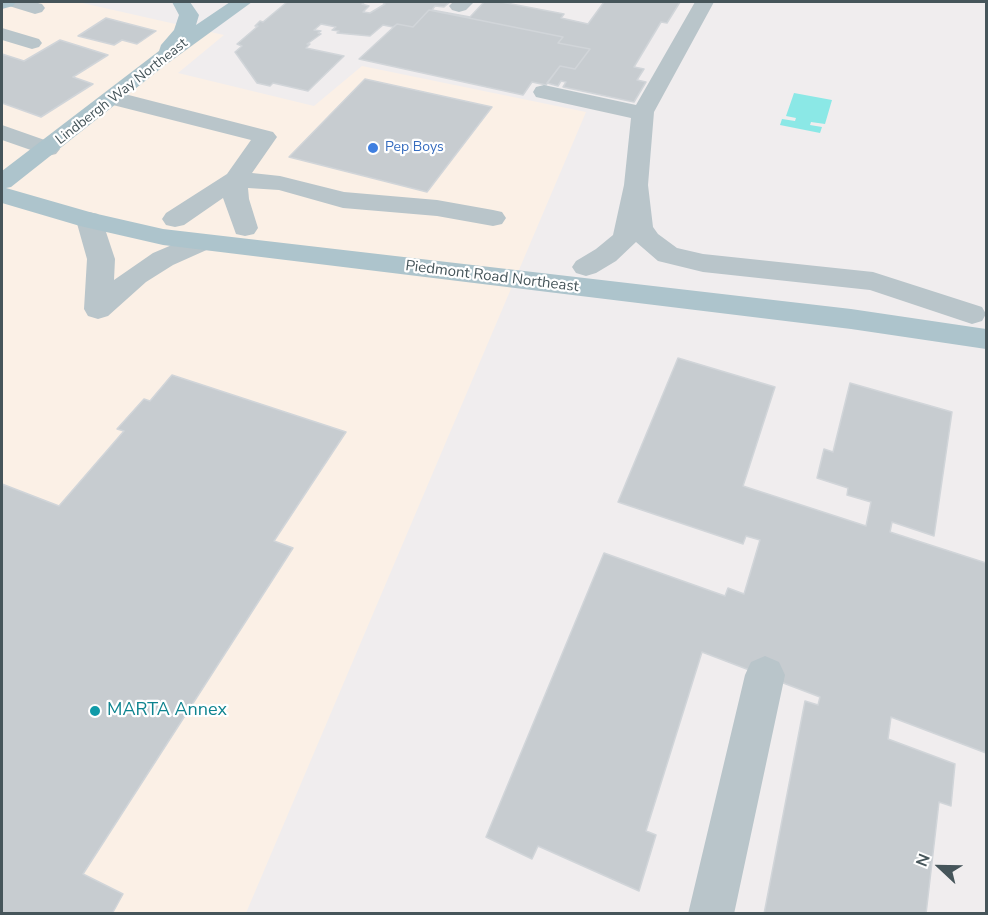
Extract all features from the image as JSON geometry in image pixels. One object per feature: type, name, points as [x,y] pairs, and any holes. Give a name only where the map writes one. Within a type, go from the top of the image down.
[{"type":"main road","points":[[157,62],[184,32],[189,15],[181,2]]},
{"type":"main road","name":"Lindbergh Way Northeast","points":[[3,182],[157,62],[242,2]]},
{"type":"main road","name":"Piedmont Road Northeast","points":[[3,182],[175,219],[979,315]]},
{"type":"main road","name":"Piedmont Road Northeast","points":[[3,182],[89,220],[163,237],[839,318],[987,339]]},
{"type":"street","points":[[16,2],[35,8]]},
{"type":"street","points":[[586,267],[606,255],[626,238],[636,185],[644,112],[704,2]]},
{"type":"street","points":[[2,34],[32,44]]},
{"type":"street","points":[[544,92],[622,110],[644,112]]},
{"type":"street","points":[[113,98],[265,136],[236,179],[175,219]]},
{"type":"street","points":[[2,132],[48,149]]},
{"type":"street","points":[[236,179],[280,183],[343,200],[437,208],[492,218]]},
{"type":"street","points":[[236,179],[236,198],[245,228]]},
{"type":"street","points":[[636,185],[640,227],[648,240],[668,255],[703,263],[873,281],[979,315]]},
{"type":"street","points":[[89,220],[101,259],[98,309],[136,276],[163,259],[202,242]]},
{"type":"street","points":[[711,914],[765,675]]},
{"type":"shaded area","points":[[2,2],[78,2],[224,35],[178,73],[314,106],[362,66],[586,112],[246,913],[2,914]]},
{"type":"water","points":[[794,93],[832,100],[825,124],[811,122],[810,125],[822,127],[820,133],[780,125],[782,119],[795,121],[796,118],[786,116]]},
{"type":"building","points":[[287,2],[365,2],[362,4],[369,6],[363,12],[370,13],[385,4],[382,2],[450,2],[444,7],[435,6],[432,10],[470,17],[484,2],[501,2],[564,14],[561,18],[588,24],[604,2],[680,2],[667,23],[661,22],[634,67],[644,69],[637,80],[646,82],[634,102],[563,87],[566,82],[561,81],[558,86],[547,83],[560,66],[575,69],[590,49],[558,43],[563,37],[429,10],[413,27],[397,24],[393,27],[383,25],[370,36],[337,33],[339,31],[332,30],[336,27],[321,24],[314,30],[321,31],[318,33],[321,34],[307,44],[310,44],[306,48],[344,56],[308,91],[273,83],[270,86],[257,83],[235,52],[242,46],[237,44],[258,26],[255,26],[260,21],[263,22]]},
{"type":"building","points":[[429,10],[563,37],[558,43],[590,49],[575,69],[560,66],[546,85],[532,82],[523,95],[359,59],[397,24],[413,27]]},
{"type":"building","points":[[106,18],[156,31],[137,44],[122,40],[114,45],[78,36]]},
{"type":"building","points":[[60,40],[108,55],[73,77],[93,84],[41,117],[2,103],[2,54],[24,61]]},
{"type":"building","points":[[365,79],[492,107],[427,192],[289,157]]},
{"type":"building","points":[[678,358],[775,387],[743,486],[866,526],[871,502],[847,495],[848,488],[817,478],[824,449],[833,452],[850,383],[952,412],[934,536],[892,522],[890,532],[986,563],[986,753],[891,717],[888,739],[955,764],[951,806],[939,802],[926,914],[764,914],[805,701],[818,705],[820,697],[702,652],[646,831],[656,835],[639,891],[538,846],[532,859],[486,837],[604,553],[725,596],[728,588],[744,594],[760,540],[746,536],[743,544],[618,502]]},
{"type":"building","name":"MARTA Annex","points":[[172,375],[346,432],[274,541],[293,548],[83,874],[123,894],[112,914],[2,914],[2,484],[59,506],[124,431],[117,429],[144,399],[150,401]]},
{"type":"place","name":"Pep Boys","points":[[373,148]]},
{"type":"place","name":"MARTA Annex","points":[[95,711]]}]
